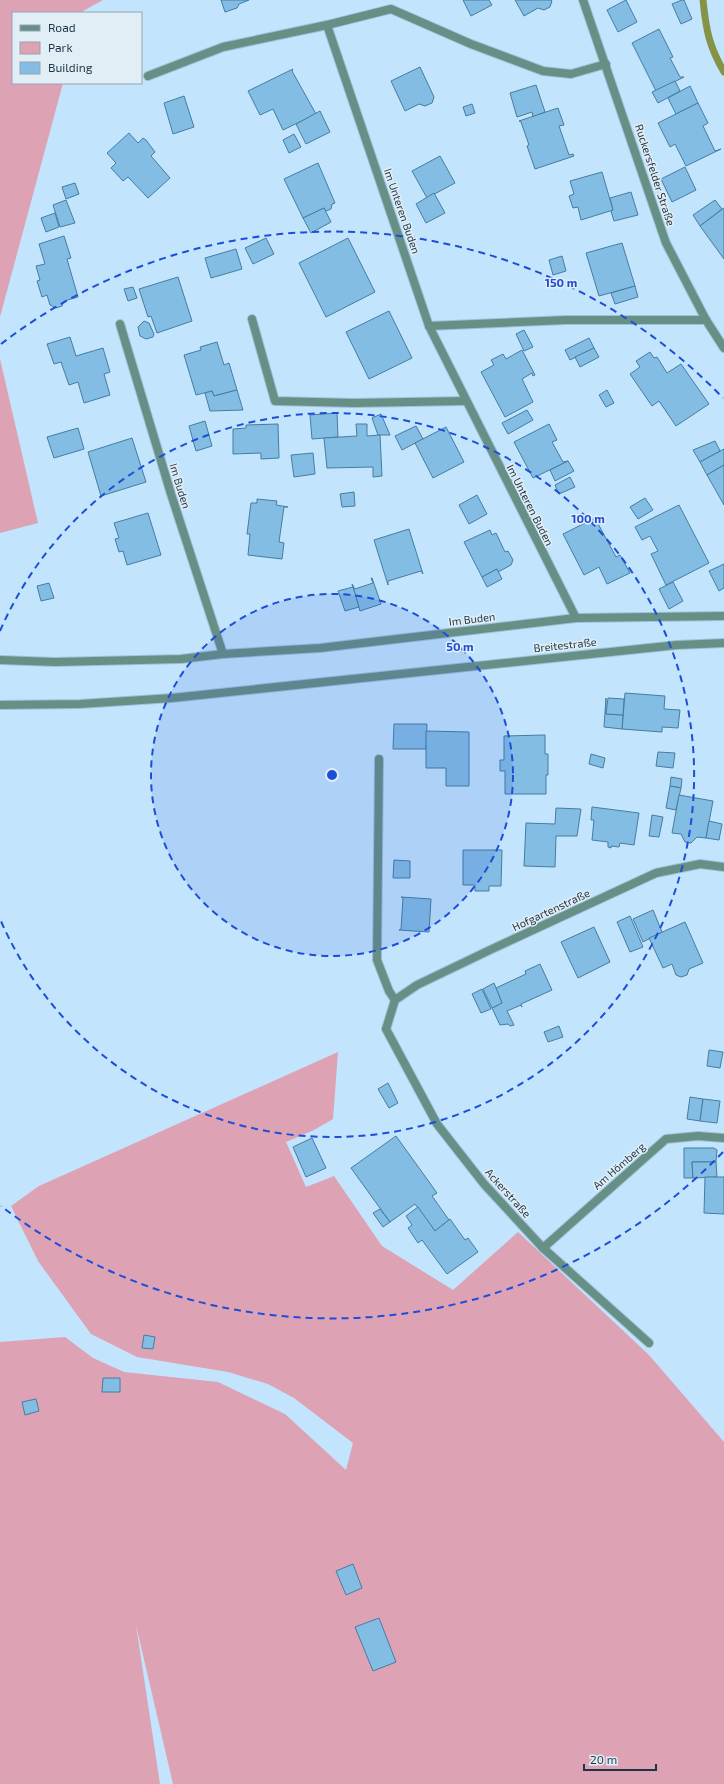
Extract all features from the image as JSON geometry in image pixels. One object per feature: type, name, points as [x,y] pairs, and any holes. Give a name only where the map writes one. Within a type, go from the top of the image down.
[{"type":"street","name":"Ruckersfelder Straße","points":[[583,0],[666,243],[706,320],[724,348]]},
{"type":"street","points":[[148,76],[223,47],[327,25],[391,9],[471,44],[543,71],[570,74],[606,64]]},
{"type":"street","name":"Im Unteren Buden","points":[[327,25],[429,326],[465,401],[576,618]]},
{"type":"street","points":[[252,319],[275,401],[465,401]]},
{"type":"street","points":[[429,326],[566,320],[706,320]]},
{"type":"street","name":"Im Buden","points":[[120,324],[171,494],[224,654]]},
{"type":"street","name":"Im Buden","points":[[0,660],[55,662],[181,659],[224,654],[320,648],[576,618],[724,616]]},
{"type":"street","name":"Breitestraße","points":[[0,705],[80,704],[172,698],[677,645],[724,643]]},
{"type":"street","points":[[379,759],[377,960],[389,991],[395,1000]]},
{"type":"street","name":"Hofgartenstraße","points":[[395,1000],[417,985],[656,873],[700,864],[724,867]]},
{"type":"street","name":"Ackerstraße","points":[[395,1000],[386,1029],[437,1124],[484,1184],[543,1248],[649,1343]]},
{"type":"street","name":"Am Hömberg","points":[[543,1248],[666,1139],[698,1136],[724,1138]]},
{"type":"green space","points":[[0,0],[103,0],[82,12],[12,12],[12,84],[63,84],[0,317]]},
{"type":"green space","points":[[0,359],[38,523],[0,533]]},
{"type":"green space","points":[[338,1052],[333,1119],[314,1130],[286,1142],[306,1187],[334,1176],[382,1246],[453,1290],[518,1232],[649,1355],[724,1442],[724,1784],[173,1784],[136,1625],[160,1784],[0,1784],[0,1342],[65,1337],[93,1358],[124,1372],[218,1382],[285,1414],[346,1470],[353,1443],[294,1398],[268,1384],[228,1372],[137,1357],[91,1334],[38,1261],[11,1206],[39,1186]]},
{"type":"building","points":[[221,0],[249,0],[239,4],[237,8],[225,12]]},
{"type":"building","points":[[463,0],[489,0],[492,5],[471,16]]},
{"type":"building","points":[[515,0],[552,1],[550,7],[544,10],[538,8],[524,16]]},
{"type":"building","points":[[626,0],[637,22],[618,32],[607,10]]},
{"type":"building","points":[[684,0],[692,19],[681,24],[672,4]]},
{"type":"building","points":[[659,29],[673,57],[670,58],[680,77],[684,77],[656,91],[632,43]]},
{"type":"building","points":[[420,67],[434,97],[432,103],[425,106],[419,104],[405,111],[391,81]]},
{"type":"building","points":[[293,69],[292,71],[316,114],[283,130],[273,109],[260,115],[248,91]]},
{"type":"building","points":[[675,81],[680,91],[658,103],[652,92]]},
{"type":"building","points":[[536,85],[545,112],[533,117],[532,112],[517,117],[510,93]]},
{"type":"building","points":[[690,86],[698,103],[676,114],[668,98]]},
{"type":"building","points":[[184,96],[194,127],[173,134],[164,103]]},
{"type":"building","points":[[698,103],[708,123],[703,126],[715,151],[721,149],[686,166],[675,144],[670,147],[658,123]]},
{"type":"building","points":[[472,104],[475,113],[466,116],[463,107]]},
{"type":"building","points":[[558,108],[564,125],[559,126],[569,155],[573,154],[574,156],[535,169],[527,146],[529,145],[521,122],[519,121]]},
{"type":"building","points":[[320,111],[330,132],[306,144],[296,124]]},
{"type":"building","points":[[129,133],[138,143],[143,138],[146,140],[155,152],[151,156],[170,178],[148,198],[128,177],[123,181],[111,168],[116,163],[107,153]]},
{"type":"building","points":[[294,134],[301,147],[289,153],[283,140]]},
{"type":"building","points":[[440,156],[455,183],[427,198],[412,171]]},
{"type":"building","points":[[318,163],[335,203],[332,204],[331,209],[326,211],[324,208],[303,218],[284,179]]},
{"type":"building","points":[[685,167],[696,190],[672,202],[661,179]]},
{"type":"building","points":[[602,172],[613,210],[581,220],[578,207],[573,208],[569,196],[574,194],[570,181]]},
{"type":"building","points":[[75,183],[79,194],[66,199],[62,187]]},
{"type":"building","points":[[631,192],[638,215],[614,221],[611,211],[613,210],[610,198]]},
{"type":"building","points":[[434,193],[445,213],[426,223],[416,204]]},
{"type":"building","points":[[66,200],[75,223],[60,227],[53,205]]},
{"type":"building","points":[[715,200],[722,209],[700,226],[693,215]]},
{"type":"building","points":[[324,208],[331,222],[311,233],[303,218]]},
{"type":"building","points":[[724,208],[724,259],[700,226]]},
{"type":"building","points":[[55,213],[59,227],[46,232],[41,218]]},
{"type":"building","points":[[64,236],[71,258],[67,259],[78,297],[64,301],[62,306],[56,308],[50,305],[47,295],[42,297],[37,281],[40,280],[36,266],[45,264],[39,244]]},
{"type":"building","points":[[266,238],[274,254],[253,264],[245,248]]},
{"type":"building","points":[[348,238],[375,292],[326,317],[299,263]]},
{"type":"building","points":[[622,243],[635,286],[599,296],[586,253]]},
{"type":"building","points":[[236,249],[242,269],[211,278],[205,258]]},
{"type":"building","points":[[562,256],[566,271],[553,275],[549,260]]},
{"type":"building","points":[[178,277],[192,321],[157,333],[151,316],[148,317],[139,289]]},
{"type":"building","points":[[635,286],[638,297],[615,304],[611,293]]},
{"type":"building","points":[[133,287],[137,298],[128,301],[124,289]]},
{"type":"building","points":[[389,311],[412,358],[369,379],[346,332]]},
{"type":"building","points":[[144,321],[149,323],[154,334],[153,337],[146,339],[140,336],[138,327]]},
{"type":"building","points":[[524,330],[533,347],[524,351],[516,334]]},
{"type":"building","points":[[70,337],[76,356],[103,348],[110,372],[104,374],[110,395],[84,403],[78,382],[69,385],[61,362],[54,364],[47,344]]},
{"type":"building","points":[[589,338],[594,348],[570,360],[565,350]]},
{"type":"building","points":[[217,342],[224,365],[229,363],[237,390],[214,396],[212,391],[196,395],[184,355],[201,350],[200,347]]},
{"type":"building","points":[[594,348],[599,357],[580,367],[575,357]]},
{"type":"building","points":[[522,350],[535,375],[533,376],[532,373],[522,379],[533,402],[505,417],[481,372],[494,365],[491,360],[503,354],[506,359]]},
{"type":"building","points":[[650,352],[654,358],[657,357],[667,373],[681,364],[709,404],[676,426],[659,401],[652,406],[630,374],[640,367],[636,361]]},
{"type":"building","points":[[237,390],[243,410],[210,411],[205,393],[212,391],[214,396]]},
{"type":"building","points":[[607,390],[614,403],[606,407],[599,395]]},
{"type":"building","points":[[527,410],[533,420],[508,434],[502,423]]},
{"type":"building","points":[[337,413],[338,437],[312,439],[310,415]]},
{"type":"building","points":[[381,414],[390,435],[378,435],[372,418]]},
{"type":"building","points":[[205,421],[212,446],[196,451],[189,426]]},
{"type":"building","points":[[278,424],[279,458],[261,459],[261,453],[233,454],[233,429],[246,428],[246,425]]},
{"type":"building","points":[[356,424],[367,424],[367,436],[380,435],[382,476],[373,477],[373,467],[327,468],[324,438],[357,436]]},
{"type":"building","points":[[549,424],[557,440],[552,442],[563,462],[568,461],[533,478],[514,442]]},
{"type":"building","points":[[416,426],[423,439],[402,450],[395,436]]},
{"type":"building","points":[[446,427],[464,462],[433,478],[415,443]]},
{"type":"building","points":[[78,428],[84,449],[54,458],[47,437]]},
{"type":"building","points":[[132,438],[146,482],[101,496],[88,452]]},
{"type":"building","points":[[715,441],[720,451],[700,462],[693,450]]},
{"type":"building","points":[[724,449],[724,465],[707,475],[700,462]]},
{"type":"building","points":[[313,453],[315,474],[294,477],[291,455]]},
{"type":"building","points":[[568,461],[574,471],[555,481],[550,470]]},
{"type":"building","points":[[724,465],[724,505],[707,475]]},
{"type":"building","points":[[570,477],[575,487],[559,494],[555,485]]},
{"type":"building","points":[[354,492],[355,506],[342,507],[340,494]]},
{"type":"building","points":[[477,495],[487,514],[469,524],[459,505]]},
{"type":"building","points":[[645,498],[653,510],[638,519],[630,507]]},
{"type":"building","points":[[257,499],[277,501],[276,505],[288,507],[284,507],[279,542],[284,543],[282,559],[248,555],[250,534],[247,534],[251,503],[257,503]]},
{"type":"building","points":[[679,505],[709,563],[666,585],[651,554],[658,551],[650,536],[642,540],[635,527]]},
{"type":"building","points":[[148,513],[161,555],[127,565],[123,551],[119,552],[115,539],[119,538],[114,523]]},
{"type":"building","points":[[595,518],[616,557],[620,555],[630,573],[607,584],[599,567],[584,575],[563,534]]},
{"type":"building","points":[[409,529],[423,574],[421,571],[388,581],[388,585],[374,540]]},
{"type":"building","points":[[490,530],[492,535],[496,533],[505,552],[508,551],[513,560],[511,565],[498,572],[497,569],[482,577],[464,542]]},
{"type":"building","points":[[724,564],[724,588],[719,591],[709,571]]},
{"type":"building","points":[[497,569],[502,579],[487,587],[482,577]]},
{"type":"building","points":[[372,578],[381,604],[360,611],[352,584],[355,589],[373,583]]},
{"type":"building","points":[[673,582],[683,601],[669,609],[659,589]]},
{"type":"building","points":[[49,583],[54,598],[41,601],[37,586]]},
{"type":"building","points":[[353,587],[359,607],[345,611],[338,591]]},
{"type":"building","points":[[625,693],[665,696],[664,709],[680,710],[678,728],[662,727],[662,732],[622,729]]},
{"type":"building","points":[[606,698],[606,714],[623,715],[622,729],[604,727]]},
{"type":"building","points":[[608,698],[624,699],[623,715],[606,714]]},
{"type":"building","points":[[394,724],[427,724],[426,749],[393,749]]},
{"type":"building","points":[[426,731],[469,732],[469,786],[446,786],[446,768],[426,768]]},
{"type":"building","points":[[545,735],[545,754],[548,754],[546,794],[505,794],[505,771],[500,771],[500,760],[504,760],[504,736]]},
{"type":"building","points":[[658,752],[675,753],[673,768],[656,766]]},
{"type":"building","points":[[591,754],[605,758],[603,768],[589,764]]},
{"type":"building","points":[[671,777],[682,779],[681,788],[670,786]]},
{"type":"building","points":[[670,786],[681,788],[676,810],[666,808]]},
{"type":"building","points":[[679,795],[713,801],[706,838],[697,837],[691,843],[685,842],[681,834],[672,833]]},
{"type":"building","points":[[592,807],[639,813],[634,845],[620,843],[619,847],[611,846],[611,848],[608,847],[608,842],[592,840],[594,820],[591,820]]},
{"type":"building","points":[[556,808],[581,809],[577,836],[556,836],[555,867],[524,866],[526,823],[555,824]]},
{"type":"building","points":[[652,815],[663,817],[659,837],[649,836]]},
{"type":"building","points":[[709,821],[722,824],[719,840],[706,838]]},
{"type":"building","points":[[463,850],[502,850],[501,886],[489,886],[489,891],[475,891],[475,885],[463,885]]},
{"type":"building","points":[[394,860],[410,861],[410,878],[393,878]]},
{"type":"building","points":[[401,897],[431,899],[429,932],[399,930],[401,929],[403,898]]},
{"type":"building","points":[[653,910],[662,932],[643,942],[633,919]]},
{"type":"building","points":[[630,916],[643,947],[630,952],[617,922]]},
{"type":"building","points":[[685,922],[703,963],[689,969],[687,975],[681,977],[676,975],[672,964],[663,968],[649,938]]},
{"type":"building","points":[[594,927],[610,962],[578,978],[561,942]]},
{"type":"building","points":[[540,964],[552,990],[521,1004],[522,1007],[521,1005],[507,1011],[514,1025],[500,1025],[492,1008],[502,1003],[496,988],[526,974],[525,971]]},
{"type":"building","points":[[494,983],[502,1003],[492,1008],[483,989]]},
{"type":"building","points":[[482,989],[491,1009],[481,1013],[472,994]]},
{"type":"building","points":[[559,1026],[563,1037],[548,1042],[544,1032]]},
{"type":"building","points":[[709,1050],[723,1052],[720,1068],[707,1066]]},
{"type":"building","points":[[388,1083],[398,1103],[389,1108],[378,1089]]},
{"type":"building","points":[[690,1097],[703,1099],[700,1121],[687,1119]]},
{"type":"building","points":[[703,1099],[720,1101],[717,1123],[700,1121]]},
{"type":"building","points":[[396,1136],[437,1193],[432,1196],[449,1220],[435,1231],[415,1204],[390,1222],[351,1168]]},
{"type":"building","points":[[312,1138],[326,1168],[306,1177],[293,1147]]},
{"type":"building","points":[[684,1148],[714,1148],[717,1150],[716,1162],[692,1162],[693,1178],[684,1178]]},
{"type":"building","points":[[692,1162],[716,1162],[717,1177],[693,1178]]},
{"type":"building","points":[[705,1177],[724,1177],[724,1214],[704,1213]]},
{"type":"building","points":[[418,1207],[435,1231],[450,1219],[465,1240],[468,1238],[478,1252],[447,1274],[422,1240],[418,1243],[408,1228],[412,1225],[406,1216]]},
{"type":"building","points":[[380,1209],[390,1222],[383,1227],[373,1213]]},
{"type":"building","points":[[144,1335],[155,1337],[153,1349],[142,1348]]},
{"type":"building","points":[[103,1378],[120,1378],[120,1392],[102,1392]]},
{"type":"building","points":[[36,1399],[39,1411],[25,1415],[22,1402]]},
{"type":"building","points":[[353,1564],[362,1588],[346,1595],[336,1571]]},
{"type":"building","points":[[379,1618],[396,1662],[373,1671],[355,1627]]},
{"type":"waterway","points":[[703,0],[709,38],[724,72]]}]
